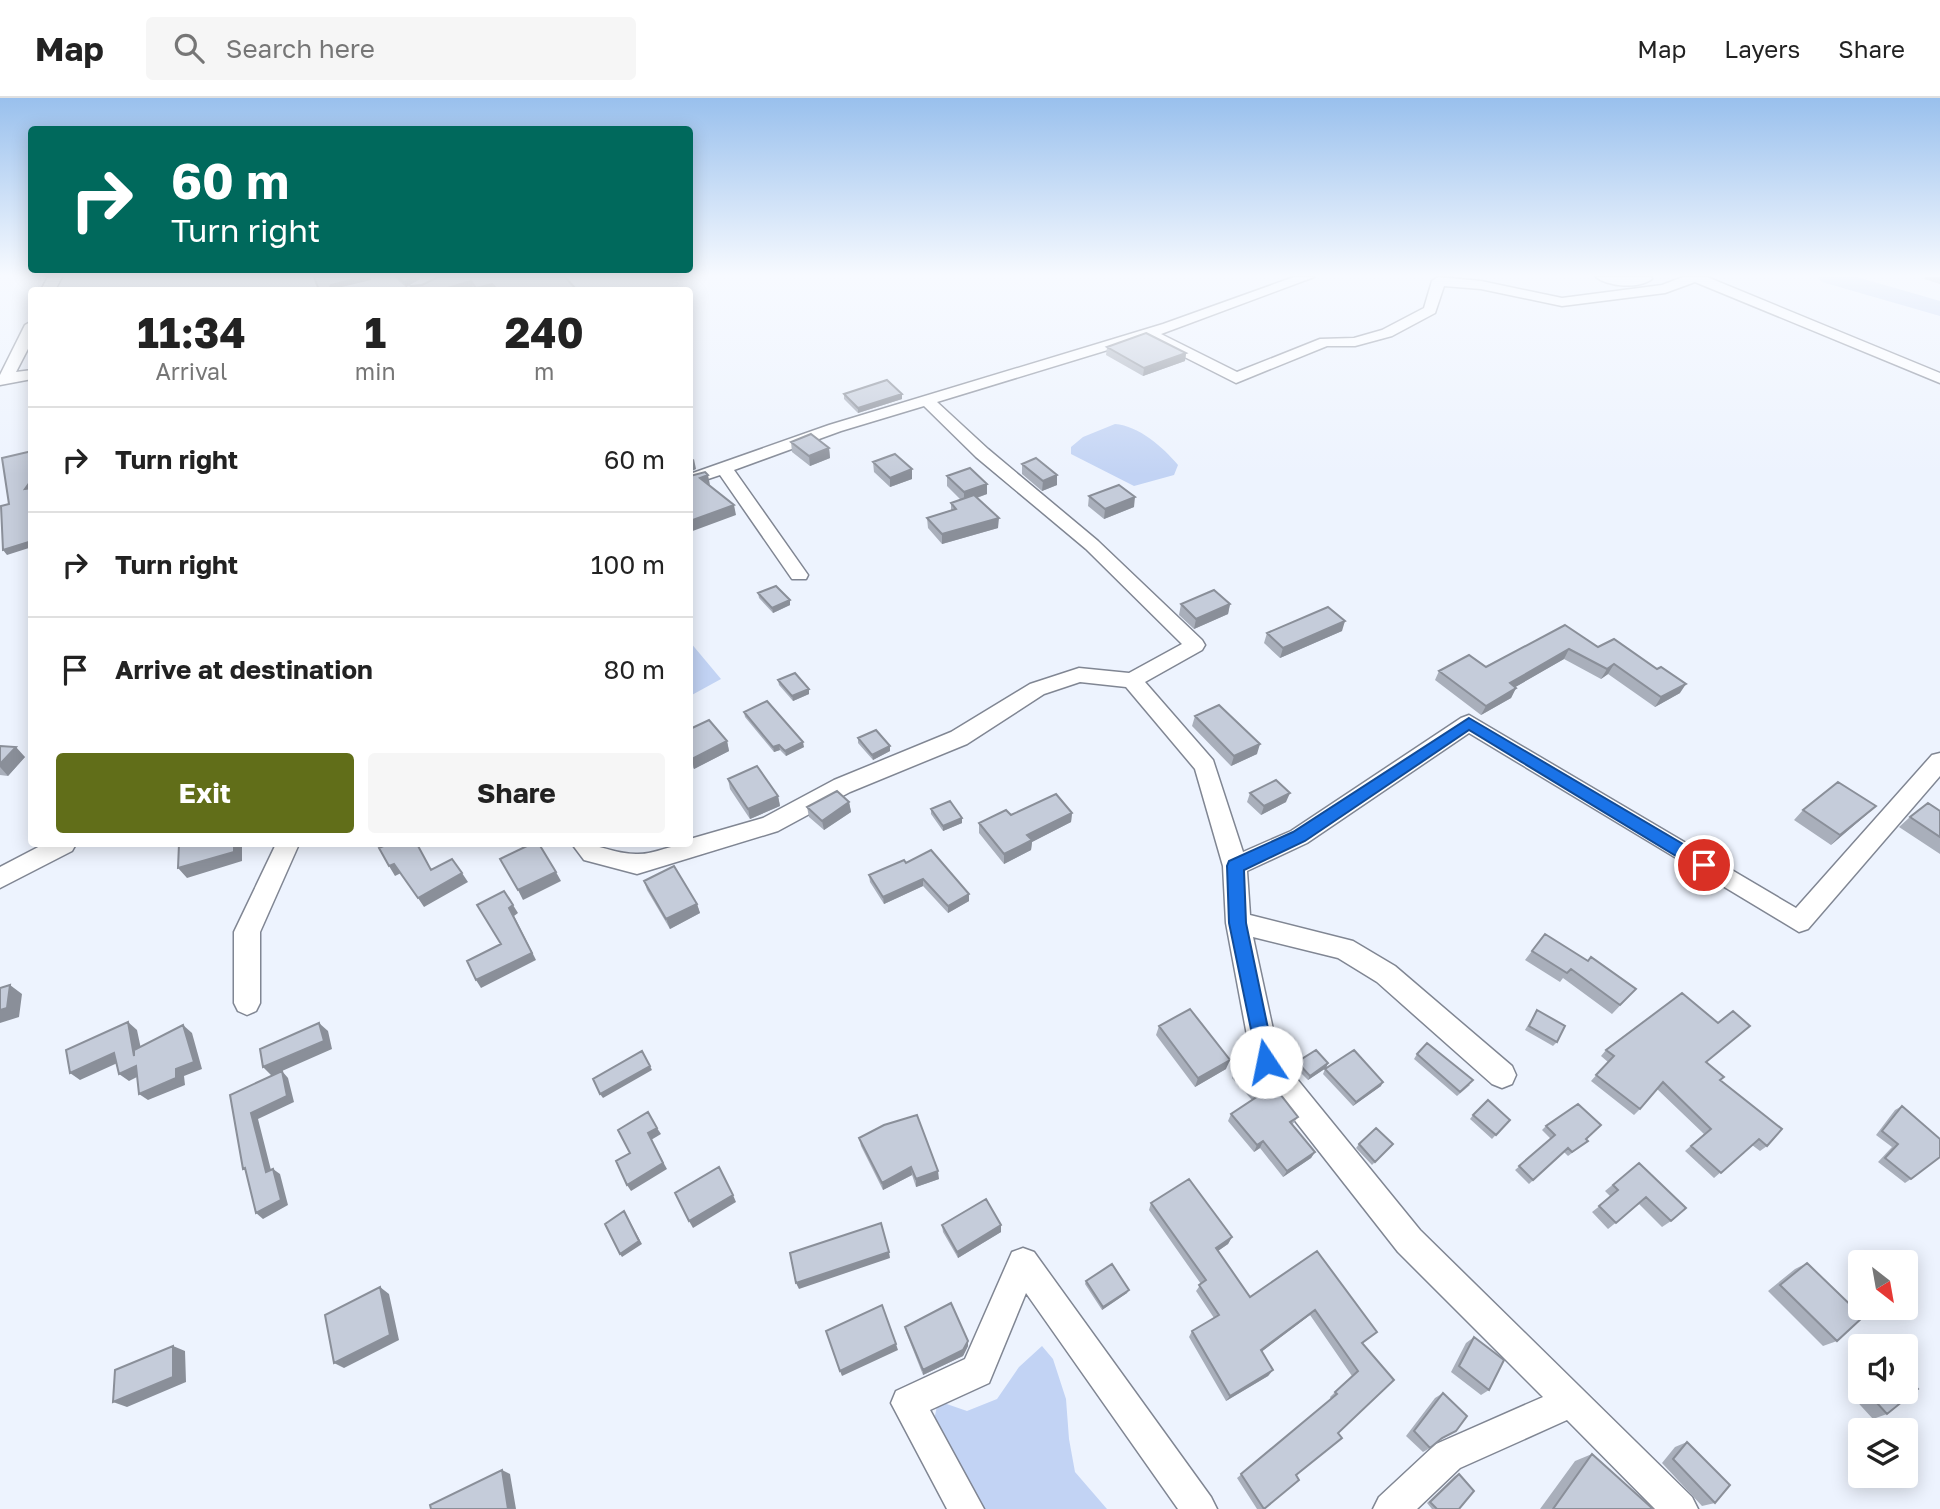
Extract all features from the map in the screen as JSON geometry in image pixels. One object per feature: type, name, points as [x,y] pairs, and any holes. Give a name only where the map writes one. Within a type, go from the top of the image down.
[{"type":"street","points":[[3,379],[22,343]]},
{"type":"street","points":[[693,479],[925,399],[1116,343]]},
{"type":"street","points":[[1168,343],[1236,378],[1323,343]]},
{"type":"street","points":[[1855,343],[1940,378]]},
{"type":"street","points":[[3,379],[28,375]]},
{"type":"street","points":[[587,847],[592,853],[637,864],[770,825],[842,786],[959,737],[1037,689],[1079,675],[1132,680],[1195,645],[1092,545],[982,453],[925,399]]},
{"type":"street","points":[[724,468],[799,575]]},
{"type":"street","points":[[1132,680],[1205,766],[1235,866],[1238,923],[1266,1062],[1409,1241],[1680,1509]]},
{"type":"street","points":[[1235,866],[1299,837],[1469,723],[1799,922],[1940,761]]},
{"type":"street","points":[[0,878],[58,847]]},
{"type":"street","points":[[247,1003],[247,932],[286,847]]},
{"type":"street","points":[[1238,923],[1344,949],[1386,974],[1502,1075]]},
{"type":"street","points":[[966,1509],[908,1403],[977,1371],[1023,1263],[1199,1509]]},
{"type":"street","points":[[1391,1509],[1448,1456],[1570,1402]]},
{"type":"water","points":[[1115,424],[1142,433],[1165,451],[1178,465],[1174,475],[1134,486],[1071,454],[1071,447],[1083,437]]},
{"type":"water","points":[[693,646],[721,679],[693,694]]},
{"type":"water","points":[[1042,1346],[1053,1359],[1066,1399],[1075,1472],[1107,1509],[976,1509],[931,1435],[938,1401],[967,1411],[997,1399],[1019,1367]]},
{"type":"building","points":[[1119,343],[1166,343],[1186,353],[1144,368],[1107,347]]},
{"type":"building","points":[[887,380],[902,394],[858,408],[844,394]]},
{"type":"building","points":[[811,434],[829,448],[809,456],[791,442]]},
{"type":"building","points":[[28,452],[28,485],[25,489],[28,489],[28,542],[3,550],[1,506],[9,504],[2,458]]},
{"type":"building","points":[[895,454],[912,469],[890,478],[873,462]]},
{"type":"building","points":[[1036,458],[1057,475],[1043,481],[1022,464]]},
{"type":"building","points":[[970,468],[987,484],[964,492],[947,476]]},
{"type":"building","points":[[705,472],[708,475],[700,478],[734,505],[693,520],[693,475]]},
{"type":"building","points":[[1119,485],[1135,497],[1105,509],[1089,496]]},
{"type":"building","points":[[974,495],[999,518],[942,534],[927,518],[956,509],[951,503]]},
{"type":"building","points":[[776,586],[790,600],[772,608],[758,593]]},
{"type":"building","points":[[1214,590],[1230,604],[1196,619],[1181,604]]},
{"type":"building","points":[[1328,607],[1345,621],[1283,648],[1267,633]]},
{"type":"building","points":[[1565,625],[1598,647],[1614,639],[1657,669],[1661,667],[1686,684],[1661,697],[1614,664],[1607,669],[1569,649],[1510,683],[1516,688],[1486,706],[1439,671],[1469,655],[1486,667]]},
{"type":"building","points":[[795,673],[809,689],[792,696],[778,680]]},
{"type":"building","points":[[767,701],[803,742],[785,751],[779,745],[773,747],[744,712]]},
{"type":"building","points":[[1219,705],[1260,744],[1234,756],[1195,716]]},
{"type":"building","points":[[709,720],[727,741],[693,758],[693,728]]},
{"type":"building","points":[[876,730],[890,746],[872,755],[858,738]]},
{"type":"building","points":[[0,746],[16,747],[0,764]]},
{"type":"building","points":[[757,766],[778,796],[748,809],[728,779]]},
{"type":"building","points":[[1276,780],[1290,793],[1264,806],[1250,793]]},
{"type":"building","points":[[1838,782],[1876,806],[1840,835],[1803,810]]},
{"type":"building","points":[[837,791],[849,802],[822,821],[807,807]]},
{"type":"building","points":[[1056,794],[1072,813],[1027,835],[1032,840],[1004,854],[979,823],[1006,810],[1011,815]]},
{"type":"building","points":[[950,801],[962,818],[943,826],[931,809]]},
{"type":"building","points":[[1928,803],[1940,811],[1940,837],[1910,817]]},
{"type":"building","points":[[179,847],[234,847],[234,852],[178,868]]},
{"type":"building","points":[[419,847],[431,870],[452,859],[462,873],[418,898],[394,864],[389,866],[379,848]]},
{"type":"building","points":[[525,847],[541,847],[556,872],[518,890],[500,859]]},
{"type":"building","points":[[931,850],[969,894],[948,906],[923,879],[883,897],[869,875],[904,860],[906,863]]},
{"type":"building","points":[[674,866],[697,904],[666,919],[644,881]]},
{"type":"building","points":[[504,891],[513,905],[509,908],[532,953],[476,980],[467,961],[501,944],[477,905]]},
{"type":"building","points":[[1545,934],[1588,961],[1591,957],[1636,989],[1620,1005],[1571,969],[1567,973],[1532,951]]},
{"type":"building","points":[[10,985],[7,1008],[0,1010],[0,988]]},
{"type":"building","points":[[1682,993],[1718,1023],[1733,1011],[1750,1026],[1706,1062],[1724,1077],[1720,1080],[1782,1129],[1767,1146],[1759,1139],[1721,1173],[1691,1146],[1711,1129],[1663,1082],[1640,1109],[1596,1075],[1614,1056],[1606,1050]]},
{"type":"building","points":[[1190,1009],[1230,1060],[1198,1078],[1159,1026]]},
{"type":"building","points":[[1537,1010],[1565,1026],[1557,1042],[1529,1026]]},
{"type":"building","points":[[128,1022],[134,1056],[134,1050],[183,1025],[194,1062],[176,1069],[176,1078],[139,1094],[136,1066],[119,1074],[114,1053],[70,1073],[66,1050]]},
{"type":"building","points":[[319,1023],[324,1041],[263,1067],[260,1049]]},
{"type":"building","points":[[1427,1043],[1473,1080],[1460,1092],[1417,1054]]},
{"type":"building","points":[[1316,1050],[1328,1063],[1310,1076],[1297,1062]]},
{"type":"building","points":[[1354,1050],[1383,1082],[1356,1102],[1325,1069]]},
{"type":"building","points":[[642,1051],[650,1066],[600,1094],[593,1079]]},
{"type":"building","points":[[1252,1058],[1298,1117],[1290,1122],[1315,1152],[1287,1171],[1263,1141],[1257,1145],[1231,1114],[1258,1096],[1235,1071]]},
{"type":"building","points":[[282,1071],[287,1096],[251,1113],[266,1172],[273,1169],[281,1200],[256,1213],[245,1168],[243,1169],[230,1095]]},
{"type":"building","points":[[1488,1100],[1510,1120],[1496,1135],[1473,1115]]},
{"type":"building","points":[[1578,1104],[1601,1125],[1586,1139],[1588,1141],[1572,1152],[1568,1148],[1533,1180],[1519,1166],[1555,1135],[1546,1126]]},
{"type":"building","points":[[1902,1106],[1940,1139],[1940,1157],[1911,1179],[1885,1158],[1898,1144],[1882,1131]]},
{"type":"building","points":[[648,1112],[657,1128],[648,1133],[663,1163],[627,1185],[616,1161],[630,1153],[618,1130]]},
{"type":"building","points":[[917,1115],[938,1171],[916,1179],[911,1167],[882,1183],[859,1138],[884,1125]]},
{"type":"building","points":[[1376,1128],[1393,1144],[1375,1162],[1359,1144]]},
{"type":"building","points":[[1639,1163],[1686,1208],[1671,1221],[1646,1197],[1616,1223],[1599,1206],[1618,1190],[1613,1185]]},
{"type":"building","points":[[719,1167],[733,1195],[689,1221],[675,1193]]},
{"type":"building","points":[[1189,1179],[1232,1237],[1216,1248],[1250,1297],[1317,1251],[1377,1332],[1362,1343],[1394,1380],[1338,1433],[1342,1438],[1296,1475],[1299,1480],[1264,1509],[1241,1474],[1337,1394],[1335,1392],[1358,1371],[1315,1310],[1261,1350],[1273,1370],[1230,1396],[1192,1331],[1219,1315],[1199,1285],[1206,1280],[1151,1203]]},
{"type":"building","points":[[986,1199],[1001,1225],[957,1252],[942,1225]]},
{"type":"building","points":[[624,1211],[639,1241],[620,1254],[605,1224]]},
{"type":"building","points":[[881,1223],[889,1252],[796,1283],[790,1253]]},
{"type":"building","points":[[1807,1263],[1848,1303],[1848,1320],[1860,1320],[1837,1341],[1780,1285]]},
{"type":"building","points":[[1112,1264],[1129,1290],[1103,1307],[1086,1281]]},
{"type":"building","points":[[380,1287],[390,1335],[334,1363],[325,1315]]},
{"type":"building","points":[[951,1303],[968,1341],[963,1350],[923,1370],[905,1327]]},
{"type":"building","points":[[882,1305],[896,1344],[840,1371],[826,1331]]},
{"type":"building","points":[[1474,1337],[1504,1360],[1489,1390],[1459,1366]]},
{"type":"building","points":[[173,1346],[173,1377],[113,1402],[115,1370]]},
{"type":"building","points":[[1443,1393],[1467,1416],[1456,1431],[1430,1448],[1414,1431]]},
{"type":"building","points":[[1878,1404],[1899,1404],[1887,1414]]},
{"type":"building","points":[[1687,1442],[1730,1485],[1715,1503],[1673,1459]]},
{"type":"building","points":[[1592,1454],[1653,1509],[1553,1509]]},
{"type":"building","points":[[502,1470],[508,1509],[431,1509],[430,1505]]},
{"type":"building","points":[[1459,1474],[1474,1491],[1459,1509],[1437,1509],[1430,1502]]},
{"type":"route","points":[[1266,1062],[1238,923],[1235,866],[1299,837],[1469,723],[1704,865]]}]
